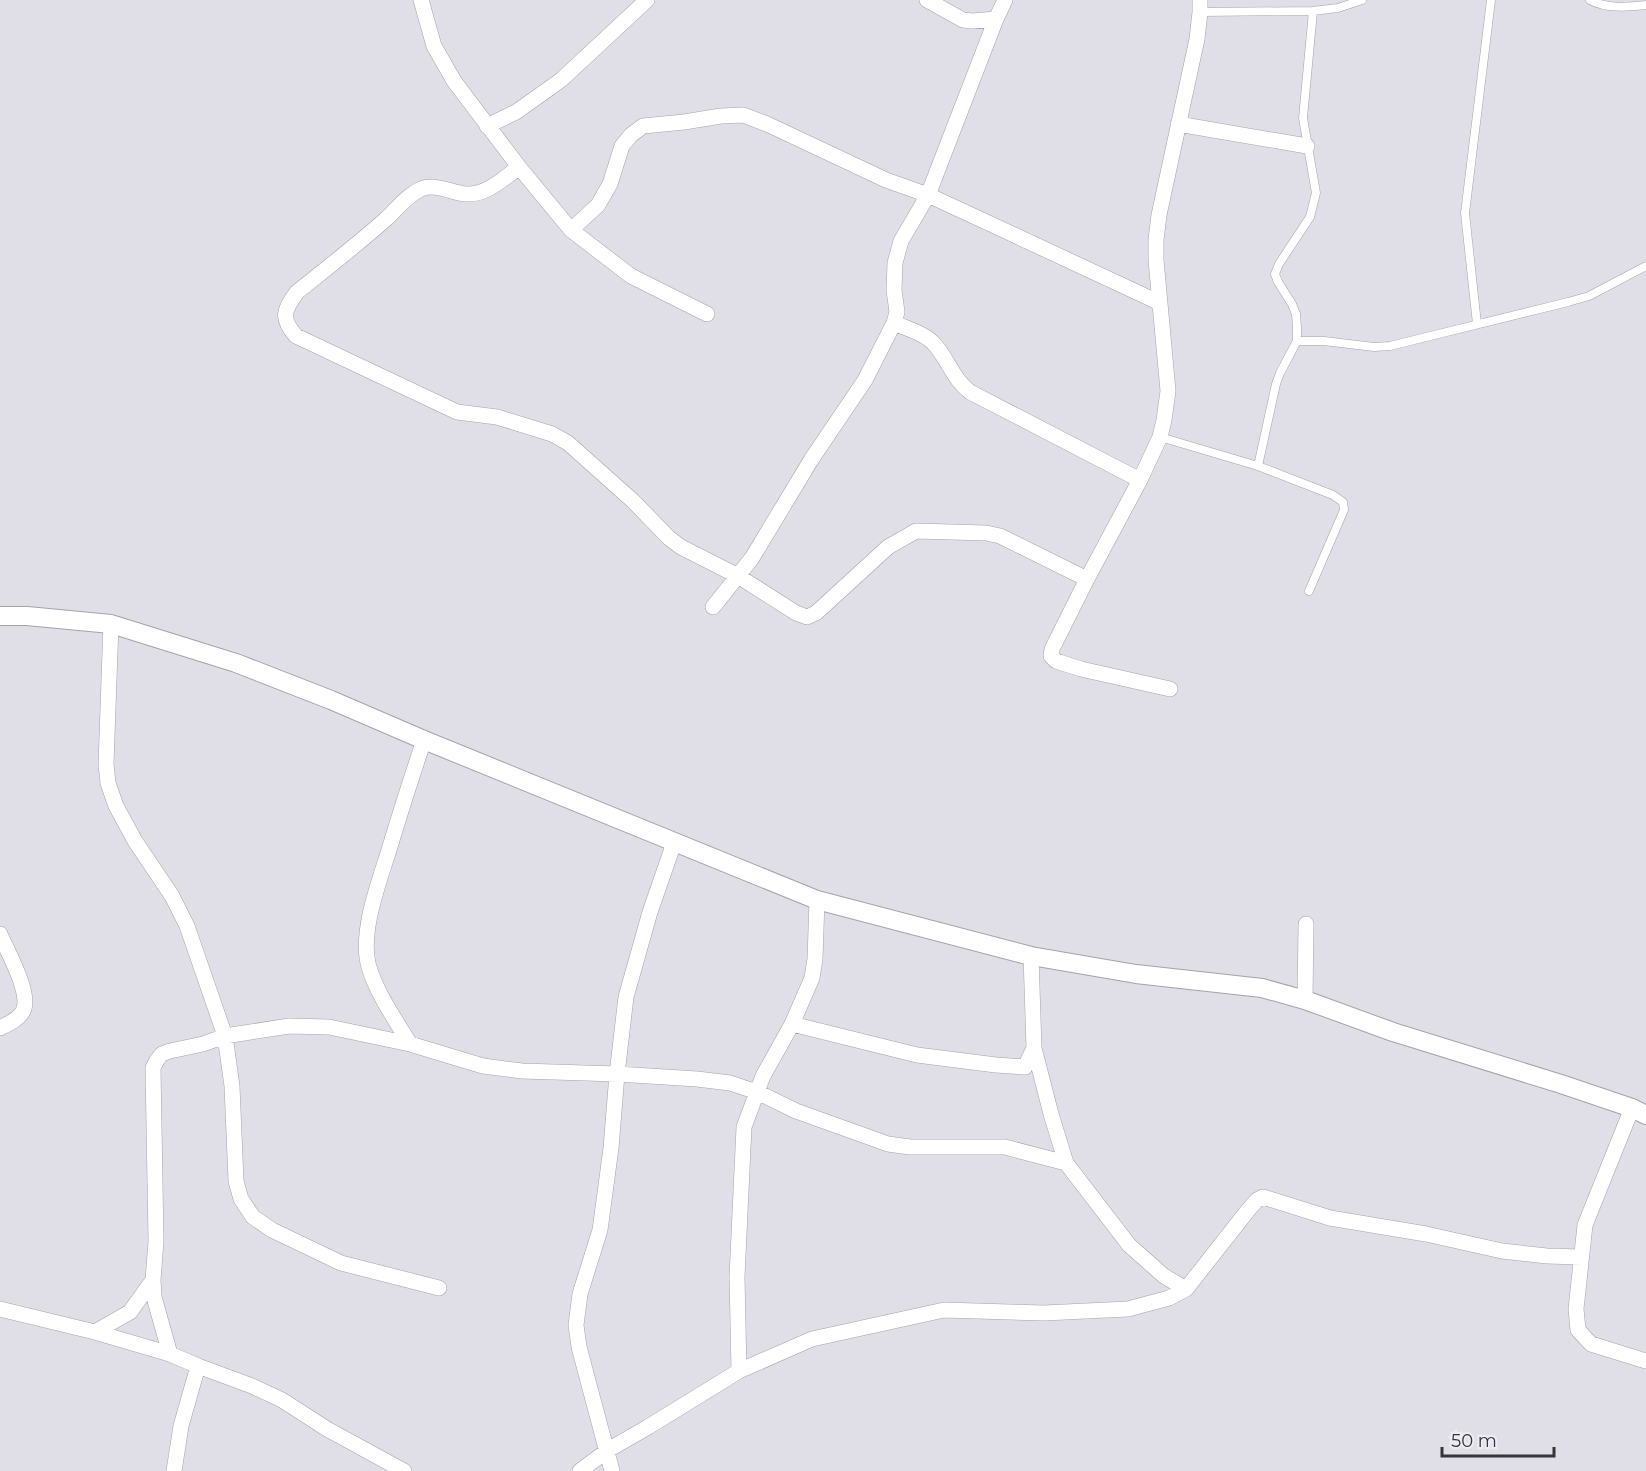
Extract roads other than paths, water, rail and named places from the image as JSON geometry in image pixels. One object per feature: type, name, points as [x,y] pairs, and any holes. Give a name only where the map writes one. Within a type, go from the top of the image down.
[{"type":"street","points":[[421,0],[434,46],[454,81],[519,167],[571,230],[631,276],[707,314]]},
{"type":"street","points":[[487,126],[516,112],[561,80],[647,0]]},
{"type":"street","points":[[927,0],[963,20],[996,19]]},
{"type":"street","points":[[713,607],[752,558],[811,460],[865,380],[894,324],[897,312],[894,290],[895,263],[901,241],[928,195],[1005,0]]},
{"type":"street","points":[[1170,689],[1081,669],[1056,661],[1051,656],[1052,649],[1087,579],[1140,480],[1160,437],[1164,420],[1168,391],[1156,240],[1159,215],[1197,39],[1200,6]]},
{"type":"street","points":[[571,230],[598,205],[610,184],[622,146],[643,126],[743,115],[886,180],[928,195],[1160,303]]},
{"type":"street","points":[[1178,124],[1307,146]]},
{"type":"street","points":[[519,167],[494,186],[480,192],[466,194],[433,187],[422,188],[410,196],[386,219],[297,292],[288,305],[285,315],[287,327],[296,336],[457,412],[497,417],[552,434],[568,443],[681,547],[738,576],[796,613],[807,617],[816,613],[888,547],[916,531],[987,533],[1000,536],[1087,579]]},
{"type":"street","points":[[894,324],[929,339],[962,386],[970,392],[1140,480]]},
{"type":"street","points":[[0,616],[27,616],[111,624],[236,663],[817,900],[1031,956],[1136,974],[1262,988],[1305,1000],[1393,1032],[1562,1084],[1639,1111],[1585,1225],[1576,1309],[1578,1330],[1591,1344],[1646,1361]]},
{"type":"street","points":[[111,624],[106,764],[108,783],[116,806],[135,841],[172,896],[187,926],[225,1036],[232,1086],[236,1181],[241,1199],[253,1216],[272,1230],[341,1263],[439,1288]]},
{"type":"street","points":[[410,1044],[378,989],[368,965],[366,943],[372,905],[424,740]]},
{"type":"street","points":[[612,1471],[579,1347],[576,1325],[580,1294],[600,1230],[611,1148],[626,997],[650,912],[674,843]]},
{"type":"street","points":[[739,1371],[737,1277],[744,1127],[763,1076],[792,1024],[812,978],[817,900]]},
{"type":"street","points":[[1305,1000],[1306,924]]},
{"type":"street","points":[[0,934],[22,985],[26,1001],[23,1012],[15,1020],[0,1028]]},
{"type":"street","points":[[1031,956],[1034,1048],[1066,1163],[1130,1245],[1164,1276],[1186,1289]]},
{"type":"street","points":[[792,1024],[917,1055],[996,1065],[1024,1067],[1034,1048]]},
{"type":"street","points":[[170,1354],[154,1297],[156,1241],[153,1068],[162,1054],[225,1036],[289,1026],[329,1027],[410,1044],[483,1066],[512,1070],[617,1074],[730,1083],[757,1092],[796,1111],[888,1144],[910,1148],[1005,1147],[1066,1163]]},
{"type":"street","points":[[580,1471],[608,1450],[739,1371],[812,1339],[944,1310],[1044,1313],[1128,1309],[1169,1298],[1186,1289],[1249,1209],[1263,1197],[1330,1218],[1426,1234],[1502,1251],[1581,1257]]},
{"type":"street","points":[[95,1332],[130,1312],[153,1280]]},
{"type":"street","points":[[0,1309],[95,1332],[170,1354],[252,1386],[282,1400],[327,1429],[404,1471]]},
{"type":"street","points":[[172,1471],[181,1426],[198,1366]]},
{"type":"lane","points":[[1200,6],[1313,11],[1338,8],[1362,0]]},
{"type":"lane","points":[[1477,324],[1466,213],[1491,0]]},
{"type":"lane","points":[[1590,0],[1606,5],[1646,5]]},
{"type":"lane","points":[[1258,466],[1276,384],[1298,340],[1296,314],[1275,274],[1279,264],[1310,217],[1316,193],[1304,118],[1313,11]]},
{"type":"lane","points":[[1298,340],[1374,347],[1390,346],[1589,296],[1646,266]]},
{"type":"lane","points":[[1160,437],[1258,466],[1333,495],[1343,502],[1344,510],[1309,591]]}]
